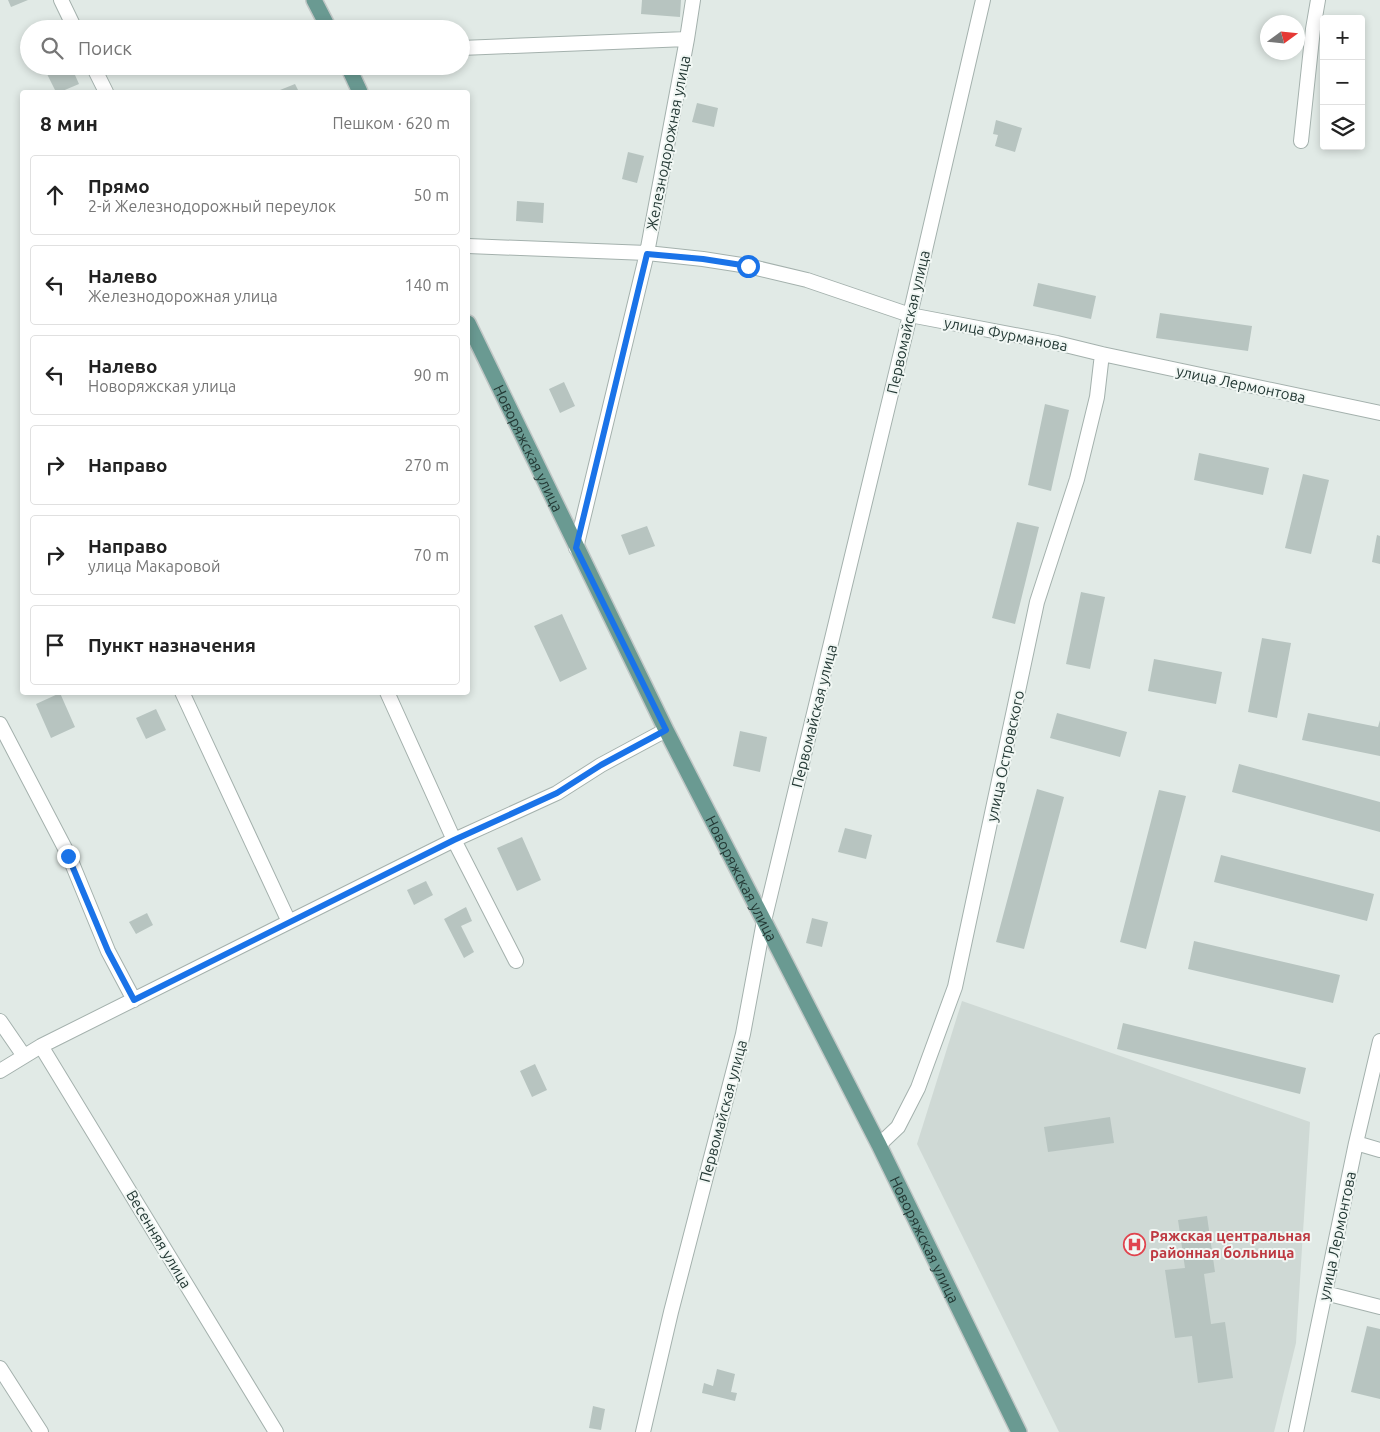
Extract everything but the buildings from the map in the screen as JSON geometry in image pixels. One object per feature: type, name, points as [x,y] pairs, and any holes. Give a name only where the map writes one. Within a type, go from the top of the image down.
[{"type":"main road","points":[[314,0],[324,20]]},
{"type":"main road","points":[[352,75],[359,90]]},
{"type":"main road","name":"Новоряжская улица","points":[[470,327],[666,730],[879,1145],[1020,1432]]},
{"type":"street","points":[[61,0],[71,20]]},
{"type":"street","name":"Железнодорожная улица","points":[[576,548],[647,254],[687,39],[692,0]]},
{"type":"street","name":"Первомайская улица","points":[[643,1432],[671,1312],[743,1034],[764,921],[984,0]]},
{"type":"street","points":[[1301,141],[1318,0]]},
{"type":"street","points":[[470,48],[687,39]]},
{"type":"street","points":[[98,75],[105,90]]},
{"type":"street","name":"улица Фурманова","points":[[470,246],[647,254],[703,259],[748,266],[807,280],[910,315],[1057,343],[1102,354]]},
{"type":"street","name":"улица Лермонтова","points":[[1102,354],[1380,413]]},
{"type":"street","name":"улица Островского","points":[[879,1145],[898,1127],[918,1088],[955,987],[1037,602],[1077,479],[1097,397],[1102,354]]},
{"type":"street","points":[[183,695],[289,922]]},
{"type":"street","points":[[388,695],[454,840],[516,961]]},
{"type":"street","points":[[0,724],[68,856],[108,951],[134,1000]]},
{"type":"street","points":[[0,1070],[41,1046],[289,922],[454,840],[557,793],[601,765],[666,730]]},
{"type":"street","points":[[0,1021],[24,1056]]},
{"type":"street","name":"улица Лермонтова","points":[[1296,1432],[1356,1143],[1380,1041]]},
{"type":"street","name":"Весенняя улица","points":[[41,1046],[276,1432]]},
{"type":"street","points":[[1356,1143],[1380,1150]]},
{"type":"street","points":[[1324,1293],[1380,1307]]},
{"type":"street","points":[[0,1368],[41,1432]]},
{"type":"shaded area","name":"Ряжская центральная районная больница","points":[[962,1001],[1310,1122],[1296,1343],[1274,1432],[1059,1432],[917,1144]]},
{"type":"place","name":"Ряжская центральная районная больница","points":[[1134,1244]]},
{"type":"route","points":[[68,856],[108,951],[134,1000],[454,840],[557,793],[601,765],[666,730],[576,548],[647,254],[703,259],[748,266]]}]
